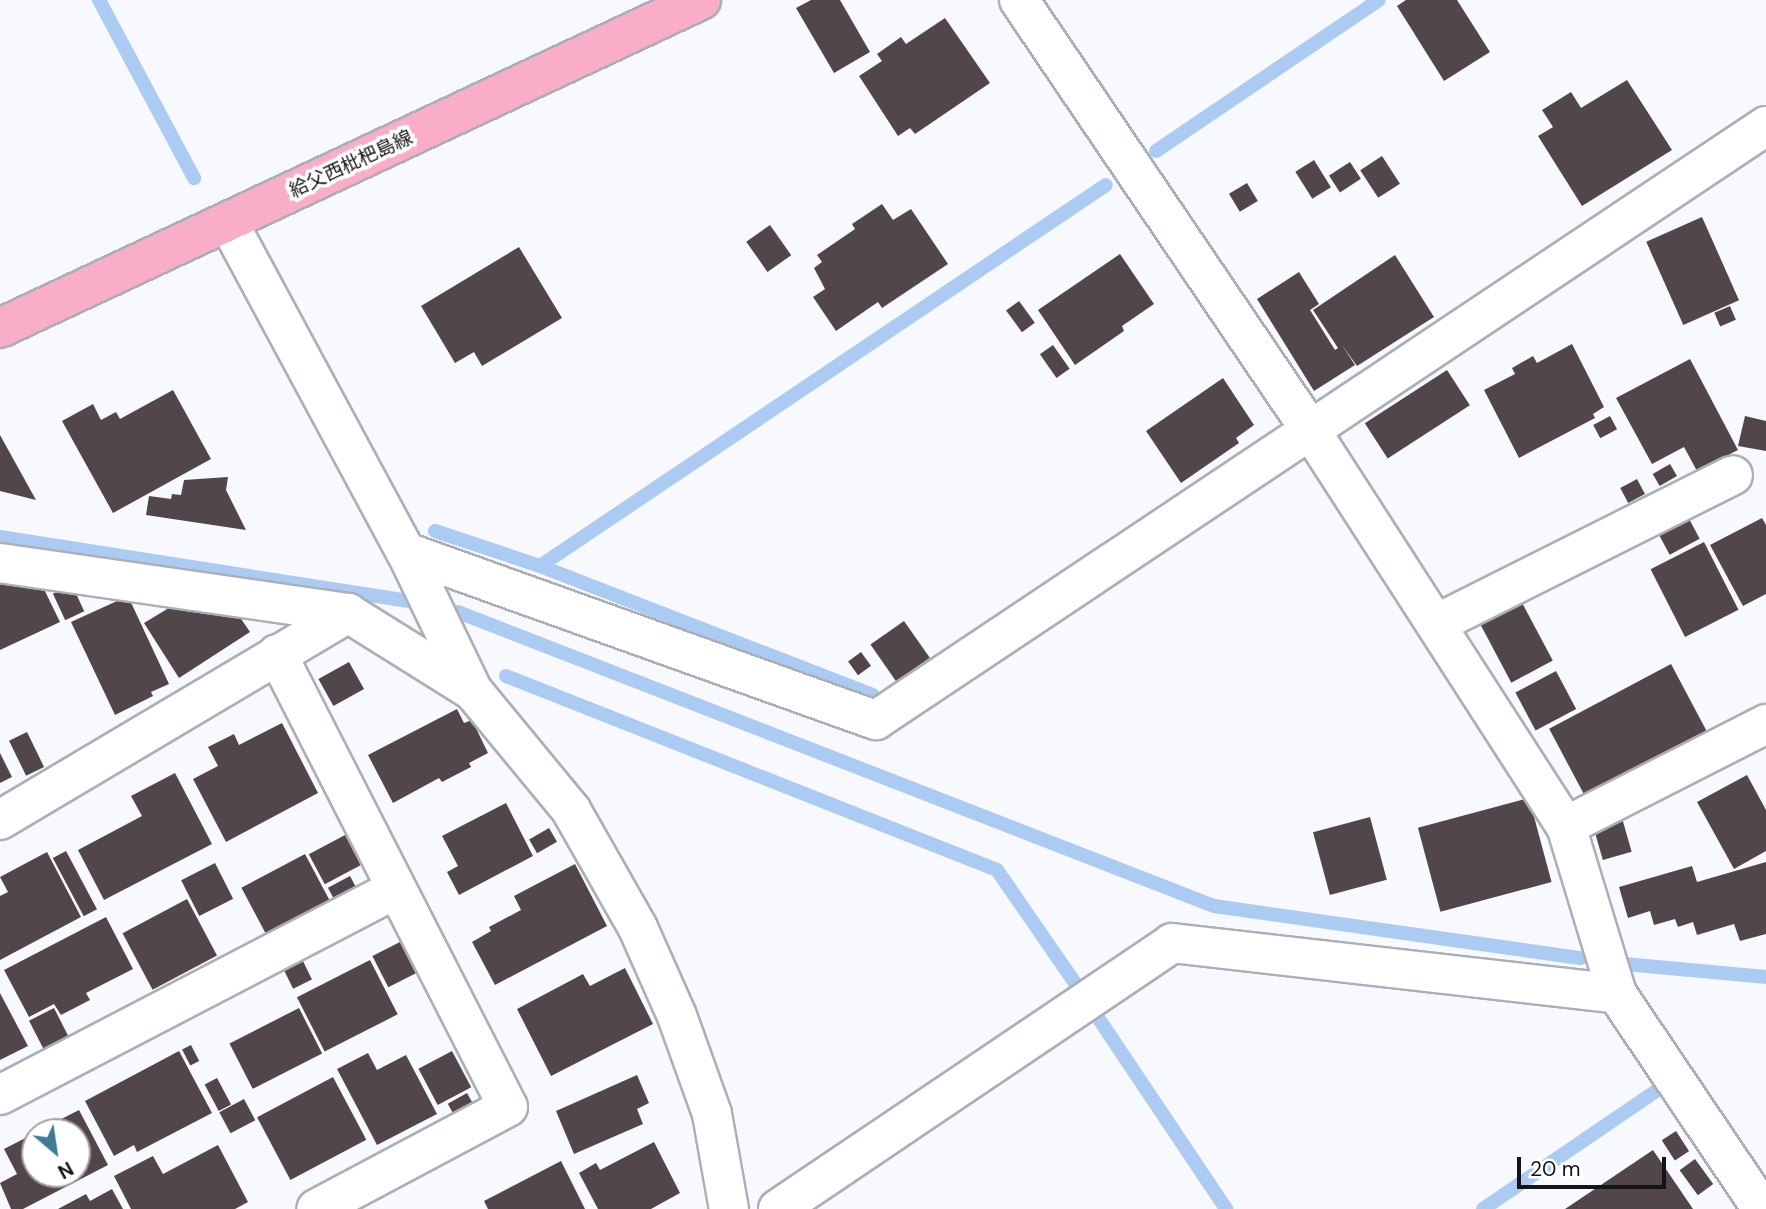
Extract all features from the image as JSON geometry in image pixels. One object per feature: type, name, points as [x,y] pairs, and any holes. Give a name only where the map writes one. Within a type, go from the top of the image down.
[{"type":"main road","name":"給父西枇杷島線","points":[[0,328],[701,0]]},
{"type":"street","points":[[1019,0],[1311,431],[1566,826],[1617,993],[1762,1209]]},
{"type":"street","points":[[406,552],[876,720],[1766,126]]},
{"type":"street","points":[[228,222],[406,552],[473,691],[570,810],[638,928],[677,1016],[712,1114],[726,1208]]},
{"type":"street","points":[[1436,624],[1733,475]]},
{"type":"street","points":[[0,563],[348,613],[473,691]]},
{"type":"street","points":[[0,820],[348,613]]},
{"type":"street","points":[[277,654],[508,1107],[316,1209]]},
{"type":"street","points":[[1566,826],[1766,724]]},
{"type":"street","points":[[0,1095],[396,889]]},
{"type":"street","points":[[778,1209],[1172,943],[1617,993]]},
{"type":"building","points":[[811,0],[840,0],[870,52],[834,73],[796,8]]},
{"type":"building","points":[[1406,0],[1457,0],[1490,52],[1444,81],[1397,6]]},
{"type":"building","points":[[945,18],[990,83],[915,134],[910,128],[898,136],[859,76],[882,61],[877,54],[901,37],[906,44]]},
{"type":"building","points":[[1627,80],[1672,150],[1582,206],[1538,136],[1553,127],[1542,110],[1571,92],[1581,108]]},
{"type":"building","points":[[1382,156],[1400,184],[1378,198],[1360,170]]},
{"type":"building","points":[[1314,160],[1331,187],[1312,199],[1295,172]]},
{"type":"building","points":[[1350,162],[1361,179],[1340,192],[1329,176]]},
{"type":"building","points":[[1247,183],[1258,201],[1240,212],[1229,194]]},
{"type":"building","points":[[882,204],[893,220],[911,209],[948,264],[882,308],[878,302],[836,331],[813,297],[825,289],[814,268],[822,262],[817,255],[855,229],[852,224]]},
{"type":"building","points":[[1702,217],[1739,300],[1683,325],[1646,242]]},
{"type":"building","points":[[770,225],[791,255],[767,272],[746,242]]},
{"type":"building","points":[[519,247],[562,318],[482,366],[474,352],[455,363],[421,306]]},
{"type":"building","points":[[1120,254],[1154,304],[1122,326],[1124,331],[1075,365],[1038,310]]},
{"type":"building","points":[[1395,255],[1434,317],[1357,366],[1342,345],[1355,365],[1314,391],[1257,299],[1299,272],[1319,304],[1310,310],[1335,350],[1338,348],[1313,310]]},
{"type":"building","points":[[1019,301],[1035,323],[1022,332],[1006,310]]},
{"type":"building","points":[[1730,306],[1736,320],[1720,326],[1714,313]]},
{"type":"building","points":[[1572,344],[1604,407],[1593,414],[1595,418],[1519,458],[1484,390],[1515,374],[1512,368],[1533,356],[1537,363]]},
{"type":"building","points":[[1053,345],[1070,369],[1057,378],[1040,354]]},
{"type":"building","points":[[1690,359],[1738,450],[1697,471],[1684,447],[1652,464],[1616,398]]},
{"type":"building","points":[[1447,370],[1470,405],[1388,459],[1365,423]]},
{"type":"building","points":[[1223,378],[1254,425],[1236,438],[1239,443],[1181,483],[1146,431]]},
{"type":"building","points":[[173,390],[211,459],[113,513],[62,421],[93,404],[101,420],[116,412],[120,419]]},
{"type":"building","points":[[1610,416],[1617,429],[1600,438],[1593,425]]},
{"type":"building","points":[[1745,416],[1766,421],[1766,451],[1738,446]]},
{"type":"building","points":[[0,435],[36,500],[0,491]]},
{"type":"building","points":[[1670,464],[1677,476],[1660,486],[1653,474]]},
{"type":"building","points":[[228,477],[226,490],[246,530],[146,515],[149,496],[171,499],[172,494],[181,495],[184,480]]},
{"type":"building","points":[[1637,479],[1645,494],[1628,503],[1620,488]]},
{"type":"building","points":[[1687,515],[1700,539],[1670,555],[1657,531]]},
{"type":"building","points":[[1762,518],[1766,525],[1766,594],[1743,606],[1710,545]]},
{"type":"building","points":[[1704,542],[1739,610],[1685,637],[1651,569]]},
{"type":"building","points":[[0,577],[41,583],[60,622],[0,650]]},
{"type":"building","points":[[72,585],[84,611],[65,620],[53,594]]},
{"type":"building","points":[[128,596],[169,684],[151,692],[153,696],[115,715],[71,622]]},
{"type":"building","points":[[1519,597],[1553,661],[1511,683],[1478,619]]},
{"type":"building","points":[[182,600],[233,607],[250,632],[179,678],[144,623]]},
{"type":"building","points":[[904,621],[930,658],[896,681],[870,645]]},
{"type":"building","points":[[861,652],[871,666],[858,675],[848,661]]},
{"type":"building","points":[[349,662],[364,689],[333,706],[318,679]]},
{"type":"building","points":[[1671,664],[1708,734],[1586,799],[1549,729]]},
{"type":"building","points":[[1556,671],[1576,709],[1536,731],[1515,693]]},
{"type":"building","points":[[457,709],[464,723],[472,720],[488,753],[469,763],[471,767],[442,782],[439,778],[393,803],[368,755]]},
{"type":"building","points":[[282,723],[318,793],[226,842],[193,779],[218,766],[208,747],[234,734],[239,745]]},
{"type":"building","points":[[27,732],[44,767],[26,776],[9,741]]},
{"type":"building","points":[[0,753],[12,777],[0,783]]},
{"type":"building","points":[[175,773],[212,844],[104,900],[78,850],[142,816],[131,796]]},
{"type":"building","points":[[1747,775],[1766,810],[1766,851],[1734,869],[1697,802]]},
{"type":"building","points":[[1529,798],[1552,882],[1440,912],[1418,828]]},
{"type":"building","points":[[506,803],[533,856],[459,895],[447,872],[458,866],[442,836]]},
{"type":"building","points":[[1370,817],[1387,880],[1330,895],[1313,832]]},
{"type":"building","points":[[1622,818],[1632,852],[1603,860],[1593,826]]},
{"type":"building","points":[[549,828],[557,842],[537,853],[529,840]]},
{"type":"building","points":[[345,835],[361,865],[325,884],[309,854]]},
{"type":"building","points":[[66,851],[97,909],[84,916],[53,858]]},
{"type":"building","points":[[47,852],[81,917],[0,960],[0,896],[8,892],[0,877]]},
{"type":"building","points":[[305,854],[330,902],[267,935],[241,888]]},
{"type":"building","points":[[1766,862],[1766,934],[1740,941],[1734,924],[1697,935],[1693,922],[1678,927],[1675,919],[1654,925],[1650,911],[1628,918],[1619,887],[1692,866],[1697,882]]},
{"type":"building","points":[[215,863],[233,899],[199,916],[181,880]]},
{"type":"building","points":[[575,864],[607,926],[495,985],[472,942],[491,931],[489,927],[521,910],[514,896]]},
{"type":"building","points":[[350,876],[357,889],[335,901],[328,888]]},
{"type":"building","points":[[187,899],[217,956],[153,990],[123,933]]},
{"type":"building","points":[[106,917],[133,969],[86,993],[90,1000],[61,1015],[54,1004],[29,1017],[4,970]]},
{"type":"building","points":[[400,942],[416,973],[388,987],[372,956]]},
{"type":"building","points":[[301,957],[312,979],[293,989],[282,966]]},
{"type":"building","points":[[370,960],[398,1014],[325,1052],[297,997]]},
{"type":"building","points":[[625,968],[653,1024],[551,1076],[517,1009],[583,974],[590,986]]},
{"type":"building","points":[[0,993],[28,1046],[0,1060]]},
{"type":"building","points":[[54,1008],[69,1037],[44,1050],[29,1021]]},
{"type":"building","points":[[299,1008],[322,1053],[253,1089],[230,1043]]},
{"type":"building","points":[[191,1045],[199,1061],[190,1066],[182,1050]]},
{"type":"building","points":[[179,1051],[212,1113],[137,1152],[134,1145],[114,1156],[85,1101]]},
{"type":"building","points":[[452,1051],[471,1087],[438,1105],[418,1069]]},
{"type":"building","points":[[368,1053],[377,1070],[406,1055],[437,1114],[377,1145],[337,1069]]},
{"type":"building","points":[[637,1075],[649,1103],[637,1109],[643,1124],[574,1154],[556,1111]]},
{"type":"building","points":[[333,1077],[366,1140],[290,1180],[257,1117]]},
{"type":"building","points":[[217,1078],[231,1104],[219,1111],[205,1085]]},
{"type":"building","points":[[467,1093],[473,1104],[454,1115],[448,1104]]},
{"type":"building","points":[[244,1099],[255,1120],[231,1133],[219,1112]]},
{"type":"building","points":[[79,1110],[83,1118],[63,1118]]},
{"type":"building","points":[[1676,1131],[1689,1151],[1675,1160],[1662,1140]]},
{"type":"building","points":[[91,1133],[108,1165],[91,1174]]},
{"type":"building","points":[[21,1140],[21,1188],[64,1188],[23,1209],[11,1209],[0,1183],[17,1174],[4,1149]]},
{"type":"building","points":[[654,1142],[680,1193],[651,1209],[598,1209],[579,1173],[596,1163],[600,1170]]},
{"type":"building","points":[[218,1145],[248,1202],[235,1209],[131,1209],[114,1176],[153,1156],[163,1174]]},
{"type":"building","points":[[1653,1150],[1693,1209],[1565,1209]]},
{"type":"building","points":[[1695,1159],[1713,1184],[1698,1195],[1680,1170]]},
{"type":"building","points":[[561,1161],[585,1209],[488,1209],[484,1201]]},
{"type":"building","points":[[112,1189],[123,1209],[58,1209],[86,1194],[90,1201]]},
{"type":"waterway","points":[[99,0],[194,178]]},
{"type":"waterway","points":[[1156,151],[1379,0]]},
{"type":"waterway","points":[[540,566],[1106,185]]},
{"type":"waterway","points":[[435,531],[540,566],[873,695]]},
{"type":"waterway","points":[[0,537],[407,601]]},
{"type":"waterway","points":[[458,612],[1214,906],[1580,958]]},
{"type":"waterway","points":[[506,676],[997,870],[1077,986]]},
{"type":"waterway","points":[[1625,964],[1766,977]]},
{"type":"waterway","points":[[1099,1019],[1226,1209]]},
{"type":"waterway","points":[[1483,1209],[1656,1091]]}]
